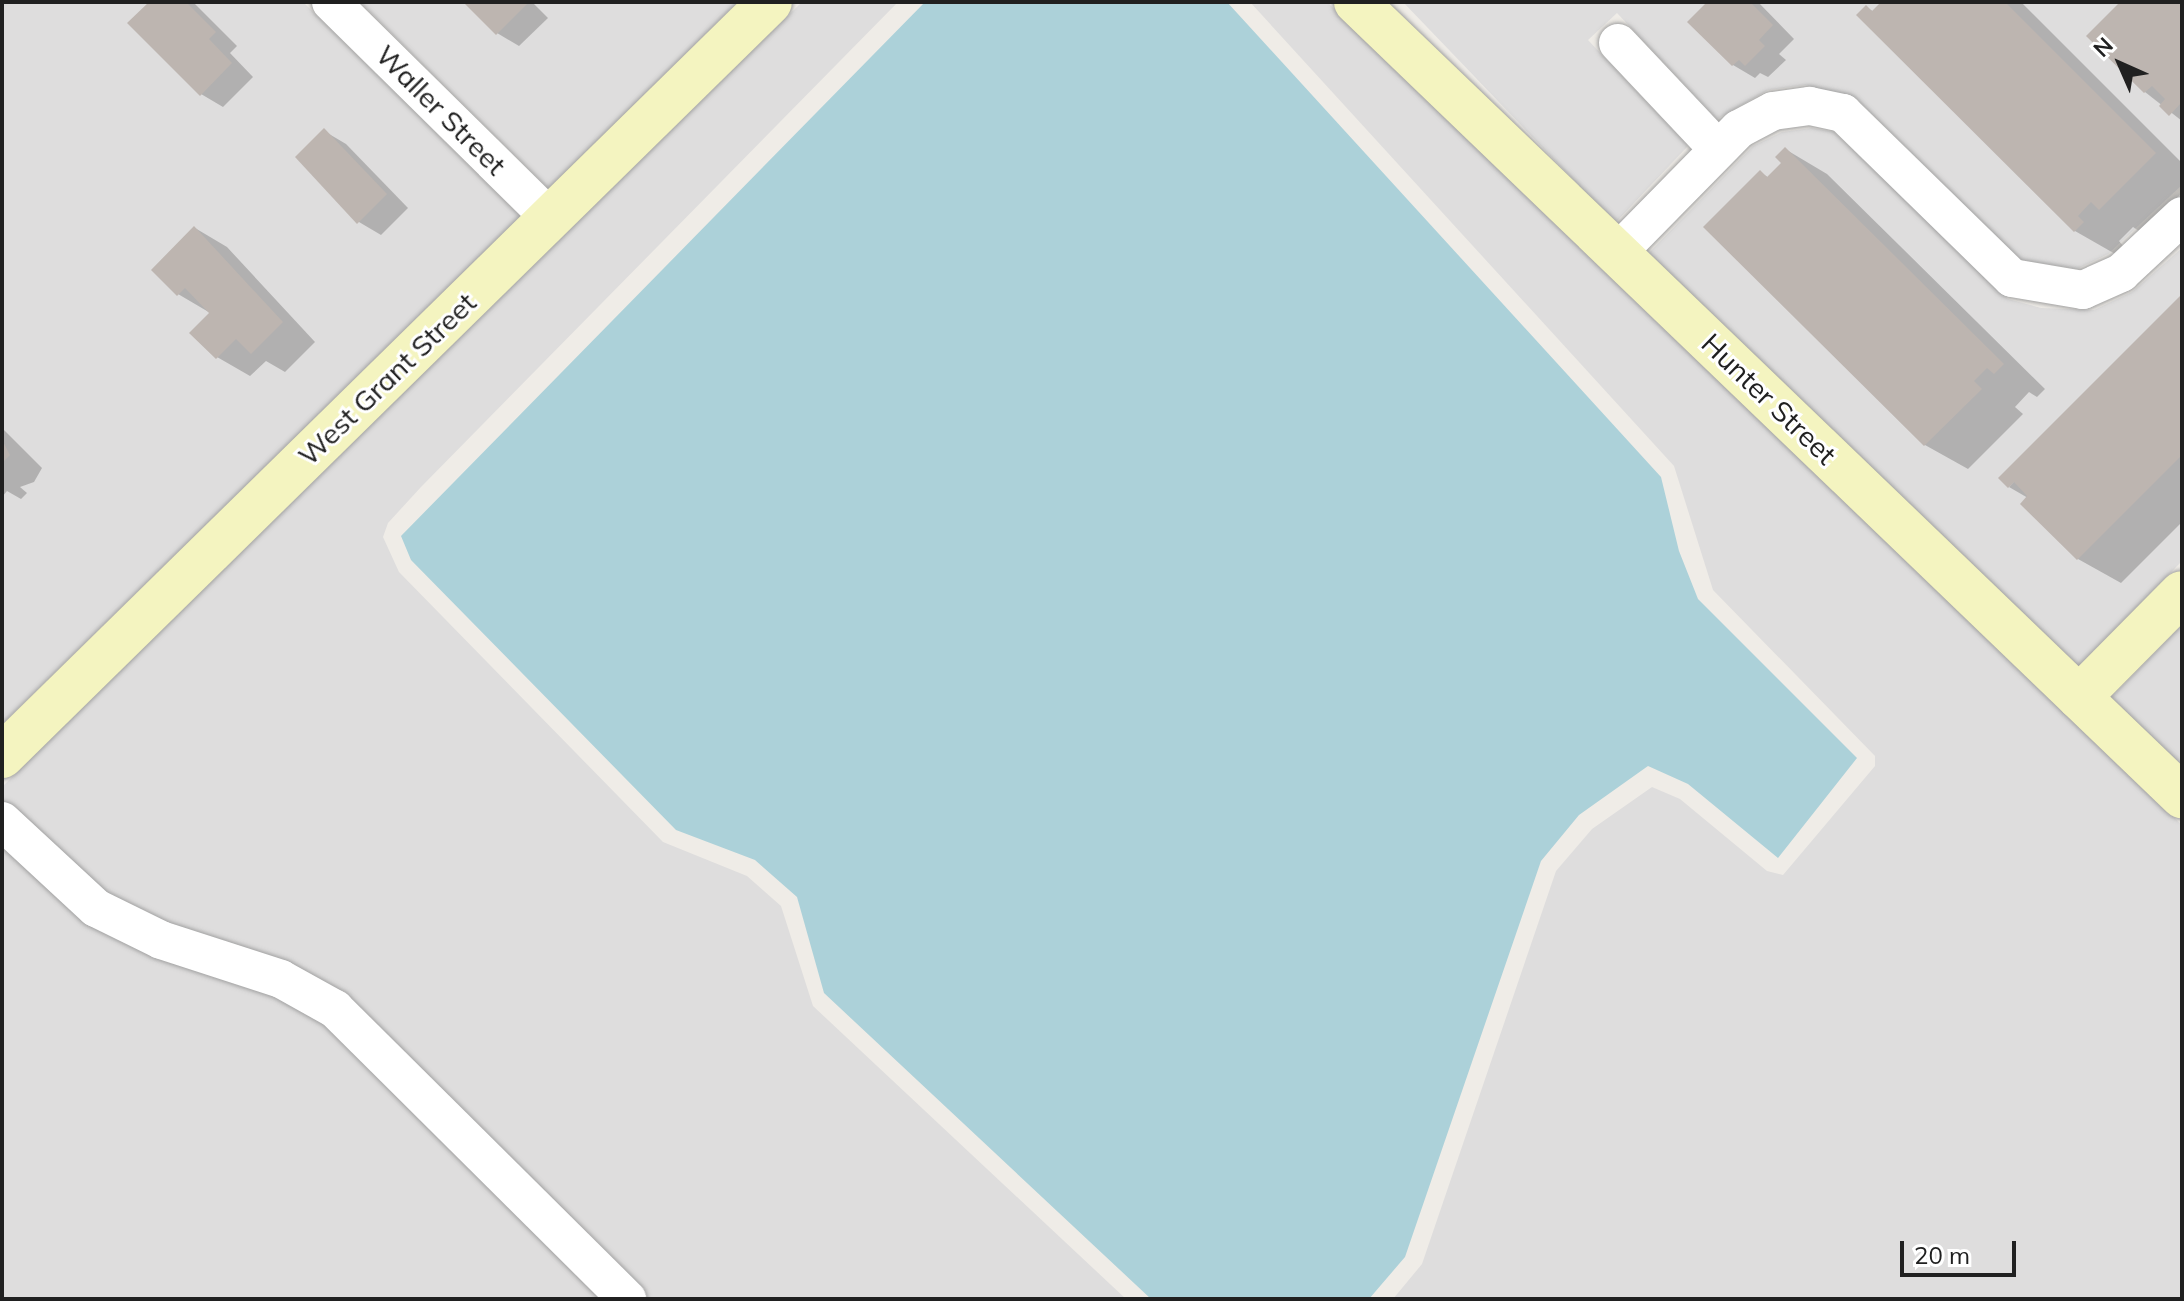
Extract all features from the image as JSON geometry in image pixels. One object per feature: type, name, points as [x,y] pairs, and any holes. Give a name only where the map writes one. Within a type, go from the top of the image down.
[{"type":"street","name":"Waller Street","points":[[331,2],[551,219]]},
{"type":"street","name":"West Grant Street","points":[[2,756],[770,2]]},
{"type":"street","name":"Hunter Street","points":[[1356,2],[2182,796]]},
{"type":"street","points":[[1618,43],[1717,148]]},
{"type":"street","points":[[1617,253],[1717,148],[1773,111],[1810,106],[1843,113],[2012,278],[2045,288],[2083,290],[2121,273],[2182,216]]},
{"type":"street","points":[[2079,697],[2182,593]]},
{"type":"street","points":[[2,821],[96,908],[161,940],[281,979],[335,1009],[627,1299]]},
{"type":"shaded area","points":[[2,2],[303,2],[521,217],[2,724]]},
{"type":"shaded area","points":[[360,2],[738,2],[549,189]]},
{"type":"shaded area","points":[[802,2],[898,2],[421,487],[388,523],[383,537],[399,572],[663,842],[747,876],[781,906],[813,1006],[1126,1299],[2,1299],[2,787]]},
{"type":"shaded area","points":[[1250,2],[1327,2],[2182,825],[2182,1299],[1393,1299],[1422,1264],[1556,871],[1592,829],[1652,787],[1680,799],[1767,871],[1783,875],[1875,766],[1875,756],[1713,590],[1674,466]]},
{"type":"shaded area","points":[[1403,2],[2182,2],[2182,185],[2108,254],[2077,269],[2021,260],[1856,98],[1805,85],[1768,90],[1717,119],[1617,13],[1588,40],[1688,146],[1615,223]]},
{"type":"shaded area","points":[[1812,128],[1834,132],[2008,299],[2041,308],[2094,310],[2132,292],[2182,248],[2182,561],[2077,668],[1648,254],[1753,146],[1782,132]]},
{"type":"shaded area","points":[[2182,625],[2182,768],[2110,699]]},
{"type":"water","points":[[925,2],[1227,2],[1661,477],[1679,551],[1698,599],[1857,758],[1778,858],[1688,784],[1648,766],[1579,815],[1541,861],[1405,1257],[1369,1299],[1151,1299],[824,993],[797,897],[755,860],[676,830],[411,560],[401,536]]},
{"type":"building","points":[[149,2],[186,2],[216,32],[209,39],[232,63],[200,96],[127,23]]},
{"type":"building","points":[[463,2],[525,2],[527,4],[496,35]]},
{"type":"building","points":[[1707,2],[1750,2],[1773,25],[1759,40],[1765,46],[1745,66],[1739,60],[1732,66],[1687,22]]},
{"type":"building","points":[[1881,2],[2005,2],[2156,153],[2099,210],[2091,202],[2078,216],[2084,222],[2074,232],[1856,15],[1866,5],[1872,11]]},
{"type":"building","points":[[2120,2],[2182,2],[2182,102],[2169,116],[2159,106],[2165,99],[2152,86],[2144,93],[2086,36]]},
{"type":"building","points":[[324,128],[387,194],[357,224],[295,157]]},
{"type":"building","points":[[1785,147],[2004,364],[1994,374],[1987,368],[1974,381],[1982,389],[1924,446],[1703,227],[1760,170],[1767,177],[1781,163],[1775,157]]},
{"type":"building","points":[[194,226],[283,322],[251,354],[236,339],[216,359],[189,333],[209,313],[185,288],[177,296],[151,270]]},
{"type":"building","points":[[2182,294],[2182,455],[2077,560],[2020,504],[2027,496],[2014,482],[2008,488],[1998,478]]},
{"type":"building","points":[[2,440],[10,455],[2,463]]}]
